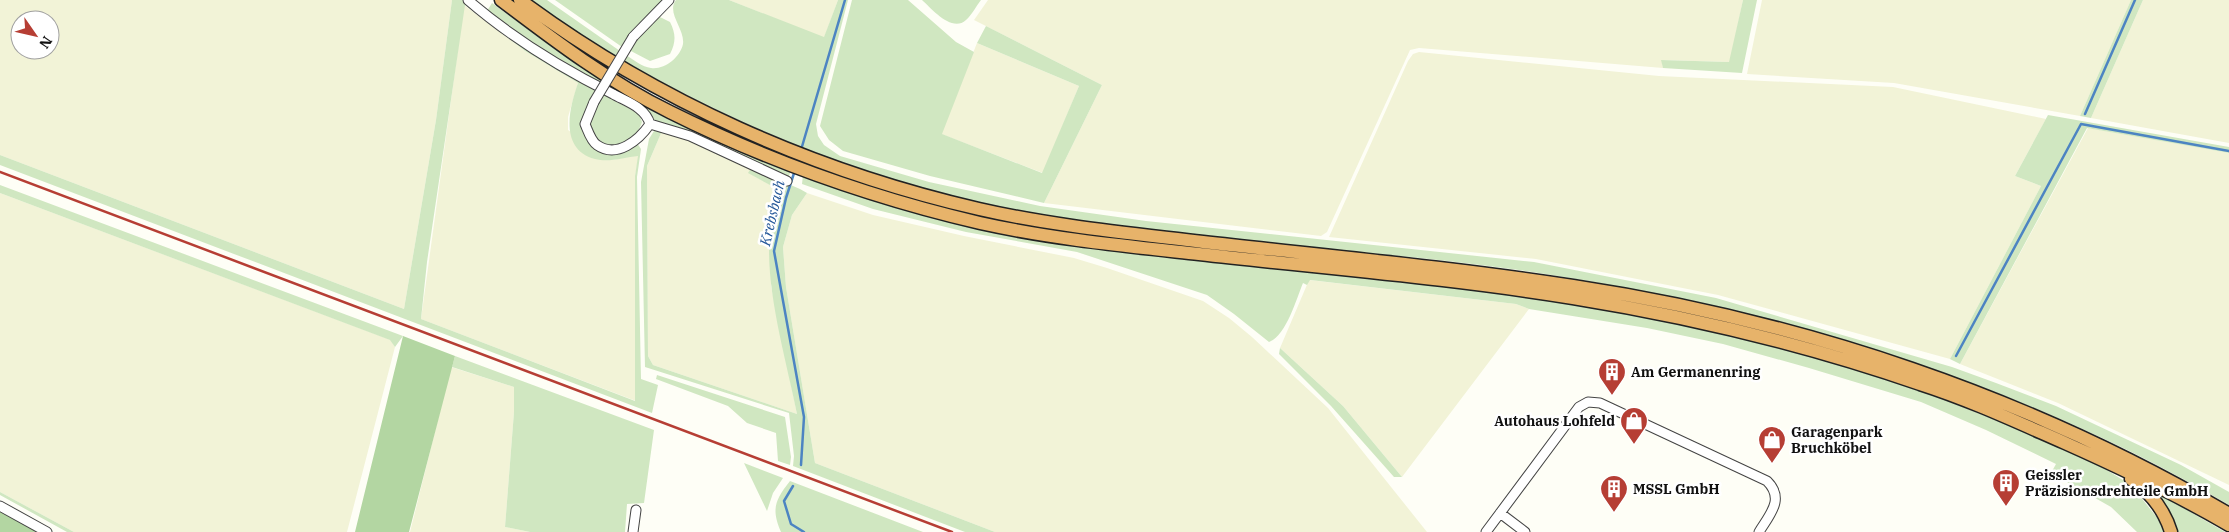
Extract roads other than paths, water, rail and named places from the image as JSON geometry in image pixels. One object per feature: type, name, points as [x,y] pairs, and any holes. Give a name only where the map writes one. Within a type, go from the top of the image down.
[{"type":"highway","points":[[501,0],[555,41],[615,80],[668,111],[810,173],[942,213],[1038,234],[1515,289],[1696,320],[1783,341],[1924,385],[2034,429],[2168,491],[2229,526]]},
{"type":"highway","points":[[520,0],[562,31],[672,97],[789,150],[881,182],[982,210],[1043,221],[1142,235],[1540,281],[1649,299],[1740,318],[1842,346],[1985,396],[2089,440],[2229,514]]},
{"type":"highway","points":[[2108,463],[2136,482],[2155,501],[2164,514],[2171,532]]},
{"type":"street","points":[[468,0],[527,46],[579,77],[643,110],[650,124],[690,136],[787,181]]},
{"type":"street","points":[[650,124],[642,136],[625,147],[608,149],[596,145],[590,136],[586,124],[594,102],[633,37],[669,0]]},
{"type":"street","points":[[1486,532],[1579,407],[1588,402],[1600,403],[1767,480],[1775,488],[1776,497],[1774,507],[1759,532]]},
{"type":"street","points":[[0,506],[47,532]]},
{"type":"street","points":[[633,532],[636,510]]},
{"type":"street","points":[[1500,513],[1525,532]]},
{"type":"waterway","name":"Krebsbach","points":[[801,150],[845,0]]},
{"type":"waterway","points":[[2085,114],[2135,0]]},
{"type":"waterway","points":[[1956,356],[2081,124],[2229,151]]},
{"type":"waterway","name":"Krebsbach","points":[[795,170],[786,198],[774,251],[804,417],[801,465]]},
{"type":"waterway","name":"Krebsbach","points":[[793,486],[784,501],[791,524],[804,532]]},
{"type":"railway","points":[[0,172],[952,532]]},
{"type":"place","name":"Am Germanenring","points":[[1612,396]]},
{"type":"place","name":"Autohaus Lohfeld","points":[[1634,445]]},
{"type":"place","name":"Garagenpark Bruchköbel","points":[[1772,464]]},
{"type":"place","name":"Geissler Präzisionsdrehteile GmbH","points":[[2006,507]]},
{"type":"place","name":"MSSL GmbH","points":[[1614,513]]}]
